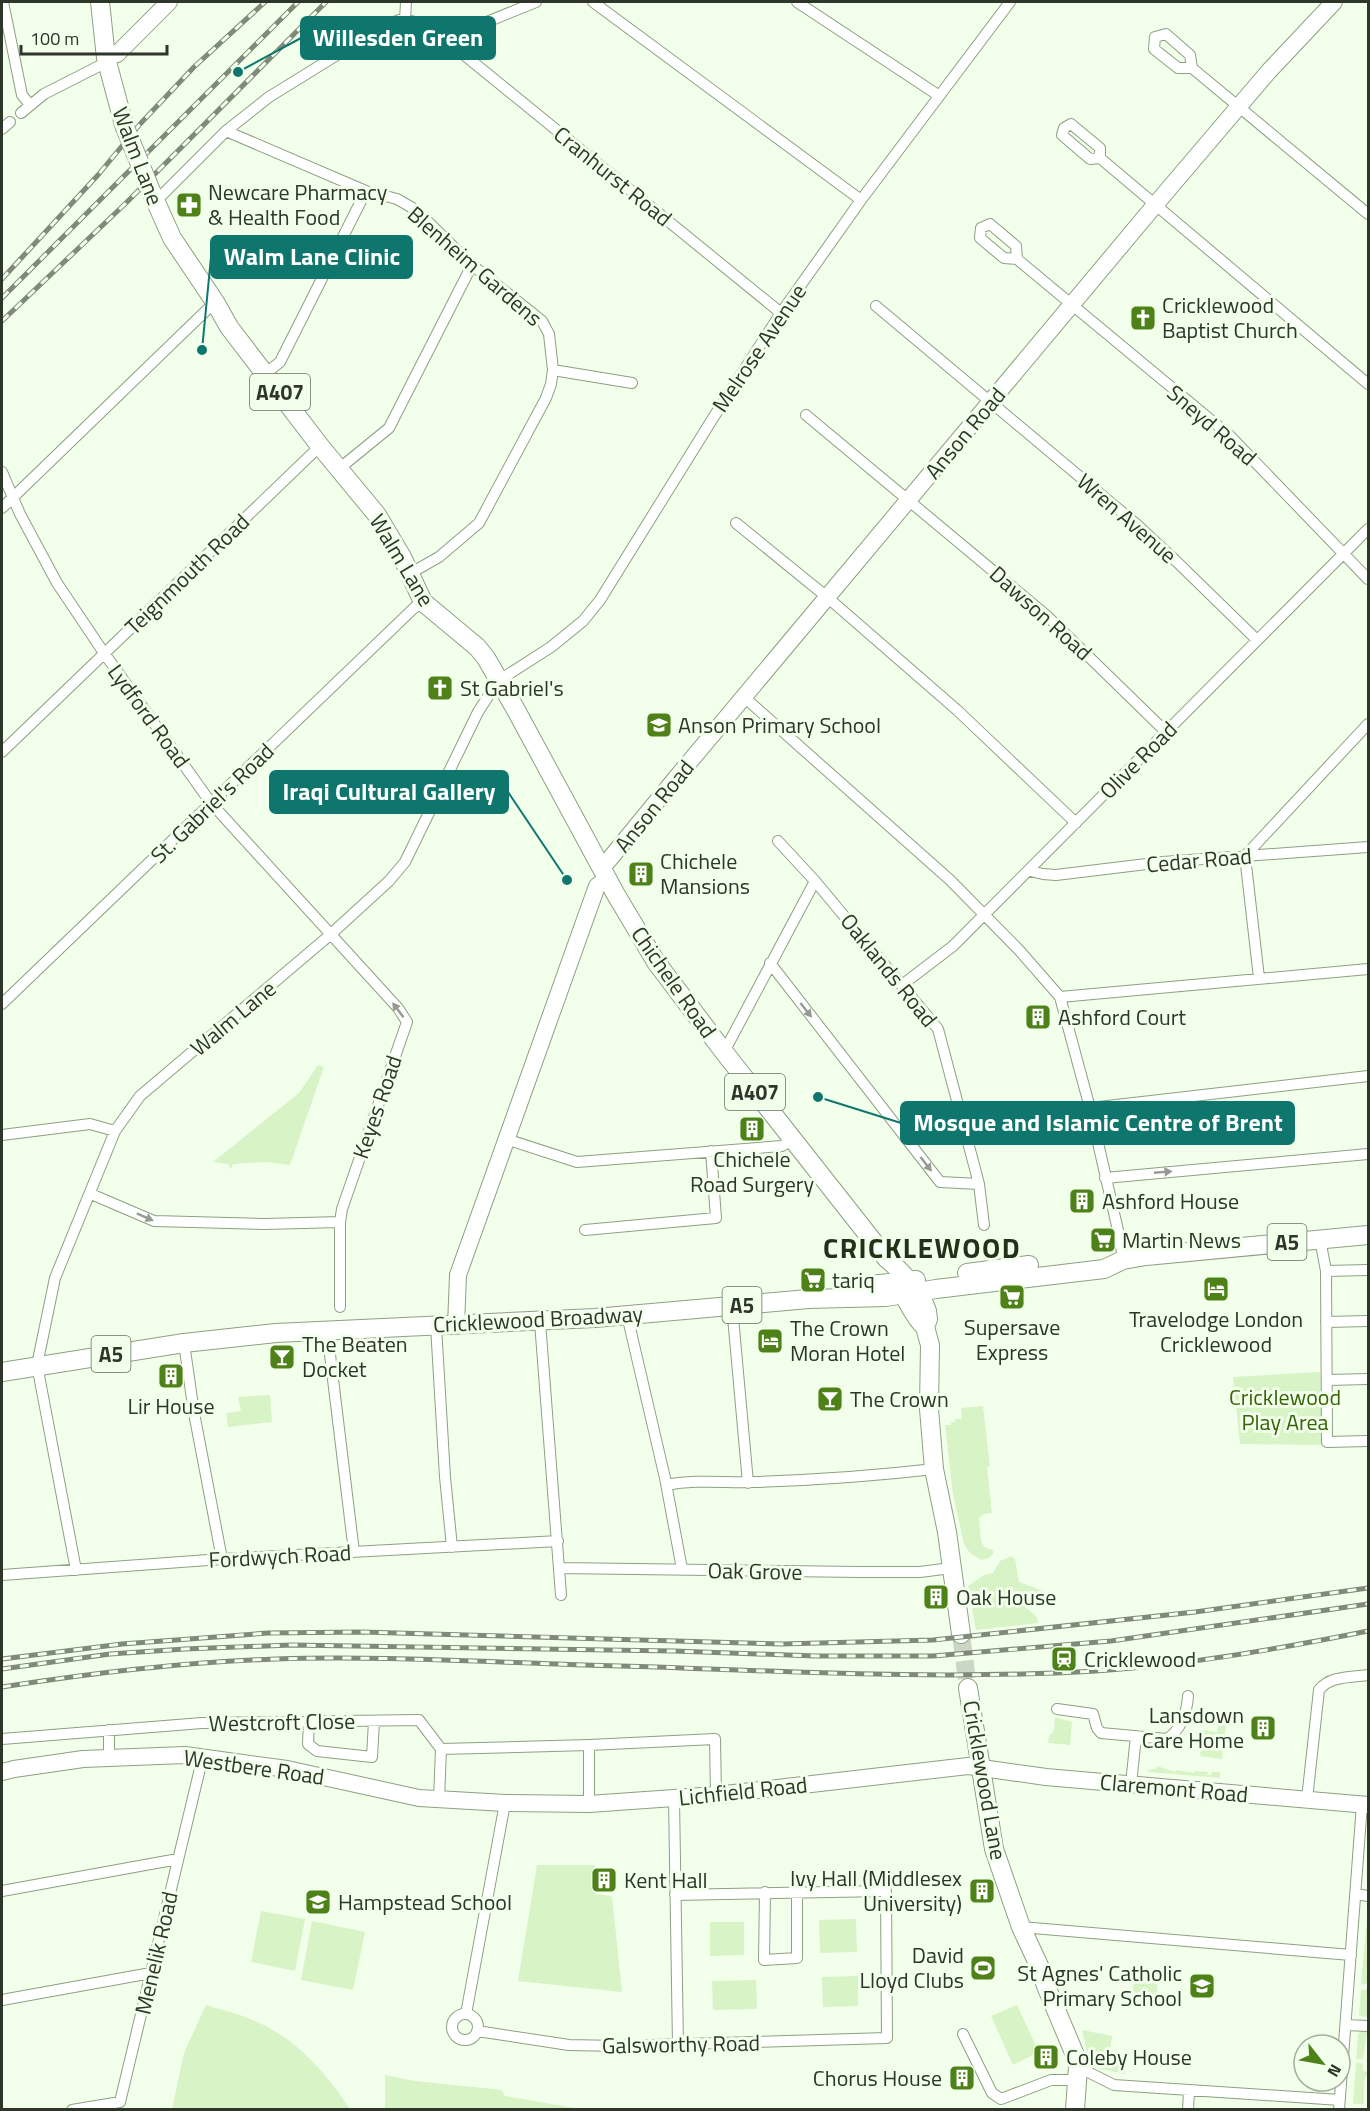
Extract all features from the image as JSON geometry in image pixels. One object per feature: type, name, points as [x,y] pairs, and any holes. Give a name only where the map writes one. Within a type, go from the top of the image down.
[{"type":"main road","name":"Walm Lane","points":[[100,2],[107,60],[119,109],[153,197],[172,238],[229,327],[320,446],[377,515],[423,602],[477,647],[486,658],[498,681]]},
{"type":"main road","name":"Chichele Road","points":[[498,681],[656,962],[887,1259],[886,1268],[906,1287]]},
{"type":"main road","name":"Cricklewood Broadway","points":[[2,1372],[184,1343],[327,1330],[540,1322],[826,1298],[867,1298],[906,1287],[1102,1256],[1123,1260],[1206,1249],[1368,1235]]},
{"type":"main road","name":"A407","points":[[906,1287],[916,1320],[925,1327],[930,1345],[929,1409],[934,1469],[947,1532],[942,1569],[961,1634]]},
{"type":"main road","name":"Cricklewood Lane","points":[[968,1688],[994,1850],[1021,1927],[1075,2055],[1078,2073],[1075,2109]]},
{"type":"street","points":[[3,2],[22,95],[30,105]]},
{"type":"street","points":[[21,113],[59,86],[117,54],[169,2]]},
{"type":"street","points":[[153,197],[226,131],[269,96],[392,23],[405,20],[405,2]]},
{"type":"street","points":[[445,39],[536,2]]},
{"type":"street","points":[[593,2],[861,200]]},
{"type":"street","points":[[797,2],[938,95]]},
{"type":"street","name":"Melrose Avenue","points":[[498,681],[551,647],[583,621],[600,600],[713,418],[782,313],[861,200],[1010,2]]},
{"type":"street","name":"Anson Road","points":[[456,1326],[458,1275],[597,886],[608,861],[1155,205],[1269,71],[1334,2]]},
{"type":"street","name":"Cranhurst Road","points":[[405,20],[425,25],[445,39],[782,313]]},
{"type":"street","points":[[1192,68],[1368,214]]},
{"type":"street","name":"Blenheim Gardens","points":[[226,131],[366,191],[397,199],[416,210],[472,265],[543,321],[549,334],[553,370],[546,398],[479,523],[439,557],[409,574]]},
{"type":"street","points":[[1100,158],[1368,384]]},
{"type":"street","points":[[266,373],[280,362],[366,191]]},
{"type":"street","name":"Sneyd Road","points":[[1017,259],[1229,435],[1368,579]]},
{"type":"street","points":[[340,468],[389,428],[472,265]]},
{"type":"street","points":[[2,508],[215,303]]},
{"type":"street","name":"Wren Avenue","points":[[876,306],[1135,524],[1257,640]]},
{"type":"street","points":[[553,370],[632,383]]},
{"type":"street","name":"Dawson Road","points":[[806,415],[1046,615],[1166,732]]},
{"type":"street","name":"Teignmouth Road","points":[[2,752],[320,446]]},
{"type":"street","name":"Lydford Road","points":[[2,472],[20,514],[57,583],[104,653],[211,803],[330,935]]},
{"type":"street","points":[[736,523],[827,597],[957,710],[1076,823]]},
{"type":"street","name":"Olive Road","points":[[902,985],[953,946],[1030,871],[1368,529]]},
{"type":"street","name":"St. Gabriel's Road","points":[[2,1004],[414,608],[423,602]]},
{"type":"street","name":"Walm Lane","points":[[37,1365],[54,1278],[91,1194],[115,1131],[140,1096],[330,935],[389,881],[405,862],[478,712],[498,681]]},
{"type":"street","points":[[744,697],[950,880],[1019,950],[1060,997],[1090,1108],[1123,1260]]},
{"type":"street","points":[[1259,978],[1245,856],[1368,724]]},
{"type":"street","name":"Oaklands Road","points":[[778,841],[816,881],[938,1029],[979,1184],[984,1225]]},
{"type":"street","name":"Cedar Road","points":[[1030,871],[1056,875],[1163,862],[1368,847]]},
{"type":"street","points":[[724,1052],[816,881]]},
{"type":"street","name":"Keyes Road","points":[[330,935],[398,1008],[407,1022],[342,1209],[340,1307]]},
{"type":"street","points":[[770,963],[940,1182],[979,1184]]},
{"type":"street","points":[[1060,997],[1368,969]]},
{"type":"street","points":[[1090,1108],[1368,1076]]},
{"type":"street","points":[[2,1136],[90,1124],[115,1131]]},
{"type":"street","points":[[507,1139],[577,1162],[782,1146],[793,1139]]},
{"type":"street","points":[[585,1230],[716,1218],[711,1151]]},
{"type":"street","points":[[1105,1178],[1368,1154]]},
{"type":"street","points":[[91,1194],[154,1221],[264,1224],[340,1222]]},
{"type":"street","points":[[1320,1239],[1326,1271],[1327,1442],[1368,1441]]},
{"type":"street","points":[[1326,1271],[1368,1270]]},
{"type":"street","points":[[732,1306],[748,1483]]},
{"type":"street","points":[[627,1315],[667,1485],[682,1569]]},
{"type":"street","points":[[1326,1322],[1368,1321]]},
{"type":"street","points":[[540,1322],[561,1596]]},
{"type":"street","points":[[436,1326],[445,1477],[452,1547]]},
{"type":"street","points":[[327,1330],[354,1552]]},
{"type":"street","points":[[184,1343],[194,1413],[222,1559]]},
{"type":"street","points":[[37,1365],[76,1570]]},
{"type":"street","points":[[1327,1380],[1368,1379]]},
{"type":"street","points":[[667,1485],[683,1481],[748,1483],[831,1480],[934,1469]]},
{"type":"street","name":"Fordwych Road","points":[[2,1575],[222,1559],[558,1542]]},
{"type":"street","name":"Oak Grove","points":[[559,1568],[861,1572],[942,1569]]},
{"type":"street","points":[[1307,1799],[1319,1690],[1324,1683],[1331,1680],[1368,1675]]},
{"type":"street","points":[[1057,1709],[1093,1714],[1101,1733],[1167,1739],[1185,1718],[1188,1696]]},
{"type":"street","points":[[309,1721],[308,1744],[317,1751],[372,1757],[374,1720]]},
{"type":"street","name":"Westcroft Close","points":[[2,1739],[202,1723],[419,1720],[441,1749]]},
{"type":"street","points":[[109,1730],[109,1758]]},
{"type":"street","points":[[1131,1784],[1136,1736]]},
{"type":"street","points":[[439,1800],[441,1749],[715,1739],[716,1795]]},
{"type":"street","points":[[589,1745],[589,1795]]},
{"type":"street","name":"Westbere Road","points":[[2,1772],[14,1768],[83,1760],[203,1756],[287,1768],[419,1797],[505,1803]]},
{"type":"street","name":"Menelik Road","points":[[72,2109],[120,2102],[203,1756]]},
{"type":"street","name":"Lichfield Road","points":[[505,1803],[589,1804],[674,1799],[959,1766],[980,1766]]},
{"type":"street","name":"Claremont Road","points":[[980,1766],[1046,1777],[1365,1804]]},
{"type":"street","points":[[674,1799],[678,2045]]},
{"type":"street","points":[[477,2031],[476,2019],[466,2014],[505,1803]]},
{"type":"street","points":[[963,2034],[992,2093],[1001,2098],[1078,2073],[1114,2085],[1340,2105],[1365,1804]]},
{"type":"street","points":[[2,1891],[178,1859]]},
{"type":"street","name":"Galsworthy Road","points":[[466,2014],[461,2014],[454,2019],[452,2028],[455,2036],[463,2040],[468,2040],[477,2031],[569,2045],[678,2045],[887,2038],[886,1891],[797,1892]]},
{"type":"street","points":[[675,1894],[765,1892],[797,1892],[797,1958],[764,1960],[765,1892]]},
{"type":"street","points":[[1356,1894],[1368,1896]]},
{"type":"street","points":[[1021,1927],[1351,1955]]},
{"type":"street","points":[[2,2000],[151,1973]]},
{"type":"street","points":[[1346,2025],[1368,2026]]},
{"type":"street","points":[[1188,2109],[1189,2091]]},
{"type":"green space","points":[[318,1065],[324,1067],[290,1165],[266,1162],[233,1164],[231,1169],[228,1164],[213,1162],[299,1093]]},
{"type":"green space","name":"Cricklewood Play Area","points":[[1320,1372],[1322,1445],[1240,1444],[1233,1377]]},
{"type":"green space","points":[[270,1395],[272,1422],[228,1427],[226,1413],[241,1411],[238,1397]]},
{"type":"green space","points":[[983,1406],[990,1466],[987,1467],[992,1513],[984,1514],[979,1518],[981,1541],[984,1547],[993,1550],[993,1554],[981,1560],[970,1553],[964,1544],[953,1494],[945,1425],[951,1425],[955,1419],[962,1419],[961,1408]]},
{"type":"green space","points":[[1012,1556],[1015,1559],[1019,1582],[1043,1591],[1040,1595],[1026,1597],[1023,1605],[1037,1617],[1038,1623],[976,1630],[968,1586],[984,1575],[993,1573],[1000,1561]]},
{"type":"green space","points":[[1055,1717],[1072,1722],[1070,1745],[1048,1743],[1049,1736],[1054,1731]]},
{"type":"green space","points":[[1218,1722],[1226,1723],[1222,1759],[1200,1756],[1202,1730],[1217,1732]]},
{"type":"green space","points":[[1157,1766],[1176,1772],[1176,1770],[1194,1773],[1194,1771],[1208,1772],[1207,1775],[1220,1772],[1220,1778],[1147,1770],[1156,1769]]},
{"type":"green space","points":[[537,1865],[595,1865],[595,1894],[612,1896],[622,1992],[518,1981]]},
{"type":"green space","points":[[1368,1907],[1368,1983],[1361,1985]]},
{"type":"green space","points":[[261,1911],[305,1919],[295,1971],[251,1962]]},
{"type":"green space","points":[[856,1919],[857,1952],[820,1953],[819,1920]]},
{"type":"green space","points":[[312,1921],[365,1932],[353,1990],[301,1980]]},
{"type":"green space","points":[[710,1922],[744,1922],[744,1955],[710,1956]]},
{"type":"green space","points":[[1135,1967],[1159,1969],[1156,2000],[1132,1998]]},
{"type":"green space","points":[[858,1976],[858,2006],[823,2007],[822,1977]]},
{"type":"green space","points":[[756,1980],[757,2009],[713,2010],[712,1981]]},
{"type":"green space","points":[[1368,1988],[1367,2017],[1359,2016],[1361,1990],[1366,1990]]},
{"type":"green space","points":[[206,2005],[237,2014],[270,2028],[284,2037],[320,2070],[350,2109],[172,2109],[184,2053]]},
{"type":"green space","points":[[1017,2005],[1039,2052],[1013,2065],[991,2016]]},
{"type":"green space","points":[[1082,2030],[1112,2036],[1108,2061],[1125,2063],[1125,2074],[1101,2069],[1092,2063]]},
{"type":"green space","points":[[1363,2030],[1367,2032],[1363,2059],[1356,2059],[1358,2034]]},
{"type":"green space","points":[[1356,2062],[1363,2064],[1363,2071],[1368,2072],[1364,2081],[1364,2104],[1353,2104]]},
{"type":"green space","points":[[385,2075],[415,2081],[502,2090],[505,2096],[580,2109],[385,2109]]},
{"type":"tunnel","points":[[961,1634],[968,1688]]},
{"type":"railway","points":[[2,279],[194,67],[265,2]]},
{"type":"railway","points":[[2,298],[298,2]]},
{"type":"railway","points":[[2,321],[126,203],[326,2]]},
{"type":"railway","points":[[2,1659],[122,1644],[268,1633],[362,1632],[782,1644],[933,1640],[1195,1612],[1368,1588]]},
{"type":"railway","points":[[2,1669],[110,1654],[291,1645],[674,1651],[815,1656],[933,1656],[1111,1641],[1368,1604]]},
{"type":"railway","points":[[2,1687],[173,1665],[311,1658],[417,1659],[889,1674],[993,1675],[1096,1671],[1199,1660],[1368,1631]]},
{"type":"place","name":"Willesden Green","points":[[238,72]]},
{"type":"place","name":"Newcare Pharmacy & Health Food","points":[[189,205]]},
{"type":"place","name":"Cricklewood Baptist Church","points":[[1143,318]]},
{"type":"place","name":"Walm Lane Clinic","points":[[202,350]]},
{"type":"place","name":"St Gabriel's","points":[[440,688]]},
{"type":"place","name":"Anson Primary School","points":[[659,725]]},
{"type":"place","name":"Chichele Mansions","points":[[641,874]]},
{"type":"place","name":"Iraqi Cultural Gallery","points":[[567,880]]},
{"type":"place","name":"Ashford Court","points":[[1038,1017]]},
{"type":"place","name":"Mosque and Islamic Centre of Brent","points":[[818,1097]]},
{"type":"place","name":"Chichele Road Surgery","points":[[752,1129]]},
{"type":"place","name":"Ashford House","points":[[1082,1201]]},
{"type":"place","name":"Martin News","points":[[1103,1240]]},
{"type":"place","name":"tariq","points":[[813,1280]]},
{"type":"place","name":"Travelodge London Cricklewood","points":[[1216,1289]]},
{"type":"place","name":"Supersave Express","points":[[1012,1297]]},
{"type":"place","name":"The Crown Moran Hotel","points":[[770,1341]]},
{"type":"place","name":"The Beaten Docket","points":[[282,1357]]},
{"type":"place","name":"Lir House","points":[[171,1376]]},
{"type":"place","name":"The Crown","points":[[830,1399]]},
{"type":"place","name":"Oak House","points":[[936,1597]]},
{"type":"place","name":"Cricklewood","points":[[1064,1659]]},
{"type":"place","name":"Lansdown Care Home","points":[[1263,1728]]},
{"type":"place","name":"Kent Hall","points":[[604,1880]]},
{"type":"place","name":"Ivy Hall (Middlesex University)","points":[[982,1891]]},
{"type":"place","name":"Hampstead School","points":[[318,1902]]},
{"type":"place","name":"David Lloyd Clubs","points":[[983,1968]]},
{"type":"place","name":"St Agnes' Catholic Primary School","points":[[1202,1986]]},
{"type":"place","name":"Coleby House","points":[[1046,2057]]},
{"type":"place","name":"Chorus House","points":[[962,2078]]},
{"type":"district","name":"CRICKLEWOOD","points":[[922,1247]]}]
